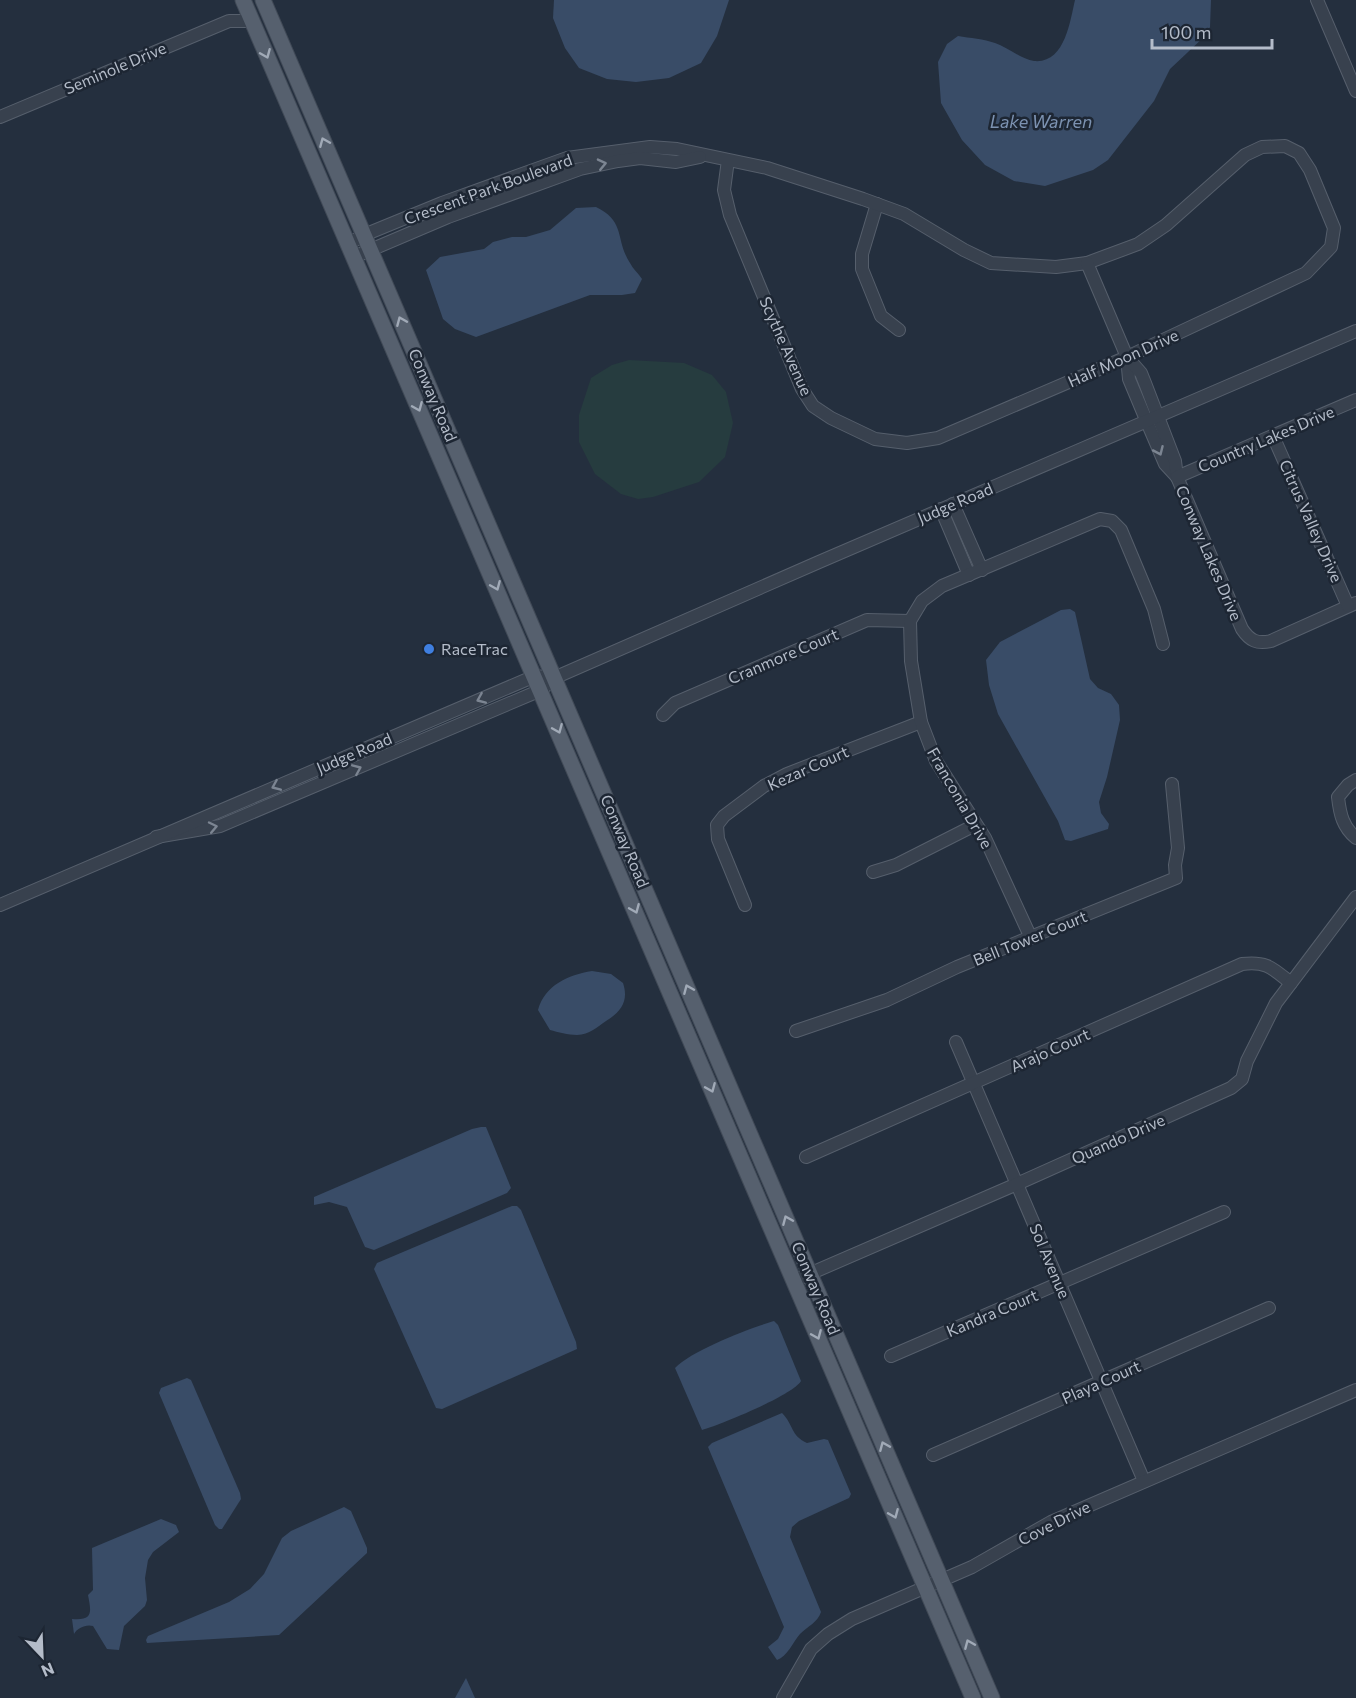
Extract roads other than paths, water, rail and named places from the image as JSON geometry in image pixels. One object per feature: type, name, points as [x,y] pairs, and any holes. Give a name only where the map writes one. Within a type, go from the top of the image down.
[{"type":"main road","name":"Conway Road","points":[[242,0],[535,676],[973,1698]]},
{"type":"main road","name":"Conway Road","points":[[263,0],[992,1698]]},
{"type":"main road","points":[[445,467],[459,474],[474,491]]},
{"type":"main road","points":[[683,1021],[698,1029],[711,1043]]},
{"type":"street","points":[[230,21],[242,0]]},
{"type":"street","points":[[1317,0],[1356,91]]},
{"type":"street","name":"Seminole Drive","points":[[0,117],[230,21],[252,21]]},
{"type":"street","name":"Crescent Park Boulevard","points":[[351,251],[441,203],[567,158],[619,150],[666,147],[767,168],[877,204],[904,214],[964,250],[992,263],[1056,267],[1087,262],[1138,244],[1166,225],[1245,155],[1262,147],[1285,146],[1299,153],[1310,170],[1334,228],[1331,246],[1306,273]]},
{"type":"street","points":[[665,161],[666,147]]},
{"type":"street","name":"Crescent Park Boulevard","points":[[367,242],[448,217],[580,169],[640,158],[676,162],[704,156]]},
{"type":"street","name":"Scythe Avenue","points":[[728,160],[724,190],[730,215],[802,389],[813,406],[831,418],[875,439],[907,443],[938,438]]},
{"type":"street","points":[[441,203],[448,217]]},
{"type":"street","points":[[877,204],[862,254],[862,269],[881,316],[899,330]]},
{"type":"street","points":[[1087,262],[1127,357],[1132,388],[1152,419]]},
{"type":"street","name":"Half Moon Drive","points":[[938,438],[1127,357],[1306,273]]},
{"type":"street","name":"Judge Road","points":[[156,837],[220,826],[541,690],[555,678],[1356,331]]},
{"type":"street","points":[[1127,357],[1141,373],[1145,382],[1152,419]]},
{"type":"street","points":[[1132,388],[1145,382]]},
{"type":"street","name":"Country Lakes Drive","points":[[1177,477],[1356,400]]},
{"type":"street","name":"Conway Lakes Drive","points":[[1152,419],[1165,464],[1177,477],[1242,629],[1248,638],[1261,643],[1271,641],[1352,604]]},
{"type":"street","name":"Citrus Valley Drive","points":[[1273,436],[1352,604]]},
{"type":"street","points":[[947,507],[969,542],[982,570]]},
{"type":"street","points":[[947,507],[957,547],[969,575]]},
{"type":"street","points":[[910,621],[922,601],[942,586],[1100,519],[1112,521],[1121,530],[1150,599],[1163,644]]},
{"type":"street","points":[[957,547],[969,542]]},
{"type":"street","name":"Cranmore Court","points":[[663,714],[675,703],[867,620],[910,621]]},
{"type":"street","name":"Franconia Drive","points":[[910,621],[910,662],[921,722],[936,761],[985,838],[1031,938]]},
{"type":"street","name":"Judge Road","points":[[0,905],[535,676],[555,678]]},
{"type":"street","name":"Kezar Court","points":[[744,905],[717,839],[717,825],[724,816],[764,786],[787,774],[921,722]]},
{"type":"street","points":[[1356,780],[1348,784],[1338,797],[1340,814],[1347,830],[1356,838]]},
{"type":"street","name":"Bell Tower Court","points":[[796,1031],[886,1000],[957,967],[1176,878],[1174,865],[1178,848],[1172,784]]},
{"type":"street","points":[[873,872],[896,865],[975,825]]},
{"type":"street","name":"Quando Drive","points":[[793,1281],[1231,1088],[1242,1079],[1247,1061],[1276,1003],[1356,897]]},
{"type":"street","name":"Arajo Court","points":[[806,1158],[1242,964],[1257,962],[1269,965],[1291,983]]},
{"type":"street","name":"Sol Avenue","points":[[956,1042],[1144,1481]]},
{"type":"street","name":"Kandra Court","points":[[891,1356],[1224,1212]]},
{"type":"street","name":"Playa Court","points":[[933,1455],[1269,1308]]},
{"type":"street","name":"Cove Drive","points":[[783,1698],[811,1650],[828,1634],[852,1619],[972,1567],[1051,1522],[1356,1390]]},
{"type":"water","points":[[554,0],[729,0],[717,36],[701,63],[669,78],[636,82],[607,79],[579,68],[565,48],[553,18]]},
{"type":"water","name":"Lake Warren","points":[[1075,0],[1211,0],[1210,27],[1205,36],[1170,69],[1154,101],[1108,160],[1093,170],[1045,186],[1014,181],[985,165],[962,140],[941,103],[938,62],[947,44],[958,36],[995,43],[1029,60],[1044,60],[1053,56],[1064,40]]},
{"type":"water","points":[[596,207],[612,218],[625,255],[642,279],[635,293],[590,295],[476,337],[455,329],[443,319],[426,270],[440,257],[484,249],[493,242],[512,237],[526,237],[550,230],[576,208]]},
{"type":"water","points":[[1070,609],[1075,612],[1090,679],[1098,688],[1111,694],[1119,705],[1120,720],[1099,802],[1101,813],[1109,824],[1108,829],[1071,841],[1065,840],[1058,821],[998,714],[989,685],[986,660],[1000,642],[1061,610]]},
{"type":"water","points":[[592,971],[611,974],[623,983],[625,995],[620,1010],[586,1033],[574,1035],[550,1030],[538,1010],[541,1001],[559,983],[574,975]]},
{"type":"water","points":[[481,1127],[486,1127],[511,1188],[507,1193],[374,1250],[365,1247],[347,1207],[329,1202],[314,1205],[314,1197]]},
{"type":"water","points":[[512,1206],[517,1206],[521,1210],[577,1349],[442,1409],[436,1408],[374,1269],[377,1263]]},
{"type":"water","points":[[774,1321],[778,1325],[801,1381],[785,1394],[771,1401],[702,1430],[675,1368],[707,1347]]},
{"type":"water","points":[[187,1378],[191,1380],[240,1493],[241,1499],[222,1529],[215,1525],[159,1393],[161,1388]]},
{"type":"water","points":[[782,1413],[798,1437],[807,1443],[828,1440],[851,1494],[849,1498],[799,1521],[792,1527],[790,1537],[821,1612],[815,1622],[800,1634],[787,1653],[777,1660],[768,1647],[778,1639],[784,1627],[708,1447],[712,1443]]},
{"type":"water","points":[[344,1507],[351,1511],[367,1553],[279,1635],[147,1643],[148,1636],[229,1602],[250,1589],[264,1574],[282,1538],[291,1531]]},
{"type":"water","points":[[161,1519],[176,1525],[179,1532],[153,1552],[148,1560],[145,1578],[147,1600],[145,1606],[124,1626],[119,1650],[107,1649],[93,1626],[82,1627],[74,1634],[72,1619],[88,1617],[90,1610],[88,1595],[93,1590],[92,1548]]},
{"type":"water","points":[[466,1678],[475,1698],[455,1698]]},
{"type":"place","name":"RaceTrac","points":[[429,649]]}]
